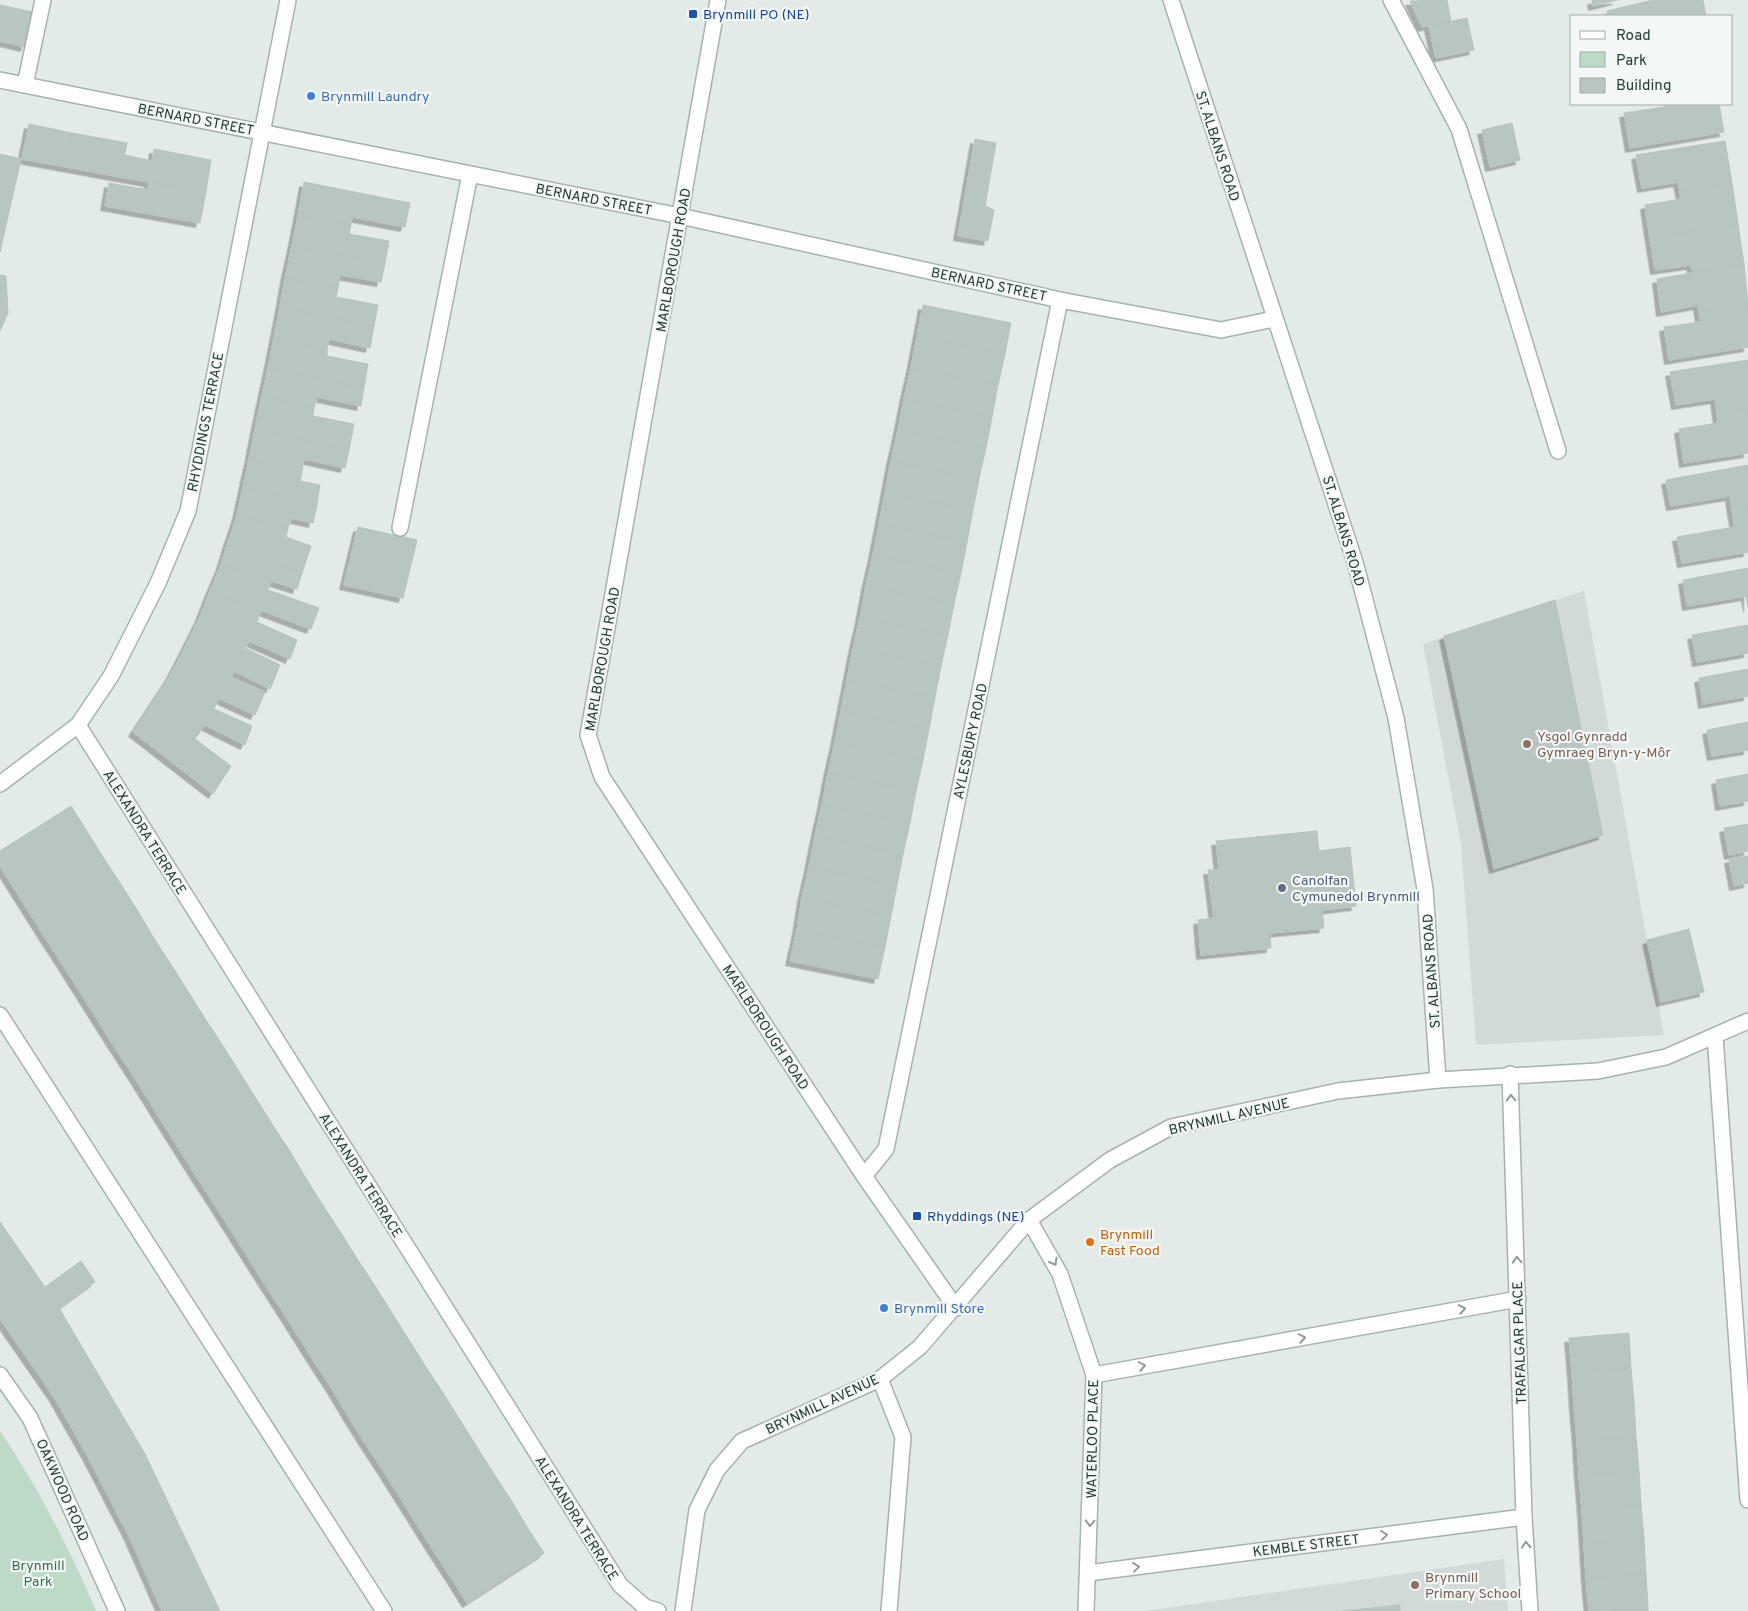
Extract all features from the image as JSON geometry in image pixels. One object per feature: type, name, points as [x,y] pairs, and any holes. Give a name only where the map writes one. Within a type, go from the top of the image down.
[{"type":"street","points":[[25,85],[43,0]]},
{"type":"street","name":"RHYDDINGS TERRACE","points":[[0,784],[78,725],[112,676],[158,583],[188,511],[288,0]]},
{"type":"street","name":"MARLBOROUGH ROAD","points":[[718,0],[588,735],[602,777],[864,1176],[956,1308]]},
{"type":"street","name":"ST. ALBANS ROAD","points":[[1170,0],[1355,562],[1396,718],[1425,889],[1438,1080]]},
{"type":"street","points":[[1391,0],[1459,129],[1558,451]]},
{"type":"street","name":"BERNARD STREET","points":[[0,80],[680,216],[1060,300],[1221,330],[1274,319]]},
{"type":"street","points":[[400,528],[470,174]]},
{"type":"street","name":"AYLESBURY ROAD","points":[[864,1176],[886,1149],[1060,300]]},
{"type":"street","name":"ALEXANDRA TERRACE","points":[[78,725],[620,1585],[645,1607],[658,1611]]},
{"type":"street","points":[[0,1015],[384,1611]]},
{"type":"street","name":"BRYNMILL AVENUE","points":[[683,1611],[696,1510],[717,1470],[742,1441],[880,1379],[920,1347],[956,1308],[1029,1220],[1110,1160],[1171,1127],[1338,1091],[1510,1074],[1598,1070],[1666,1057],[1748,1022]]},
{"type":"street","points":[[1715,1036],[1748,1500]]},
{"type":"street","name":"TRAFALGAR PLACE","points":[[1510,1074],[1524,1517],[1530,1611]]},
{"type":"street","name":"WATERLOO PLACE","points":[[1029,1220],[1060,1274],[1094,1375],[1086,1611]]},
{"type":"street","points":[[1094,1375],[1518,1299]]},
{"type":"street","name":"OAKWOOD ROAD","points":[[0,1375],[30,1418],[117,1611]]},
{"type":"street","points":[[880,1379],[903,1437],[888,1611]]},
{"type":"street","name":"KEMBLE STREET","points":[[1088,1573],[1524,1517]]},
{"type":"shaded area","name":"Ysgol Gynradd Gymraeg Bryn-y-Môr","points":[[1584,591],[1664,1035],[1476,1045],[1461,844],[1423,644]]},
{"type":"shaded area","name":"Brynmill Primary School","points":[[1504,1559],[1508,1611],[1145,1611]]},
{"type":"green space","name":"Brynmill Park","points":[[0,1431],[52,1519],[96,1611],[0,1611]]},
{"type":"building","points":[[1447,0],[1451,21],[1422,27],[1410,1]]},
{"type":"building","points":[[1592,0],[1617,0],[1593,6]]},
{"type":"building","points":[[1653,0],[1703,0],[1706,15],[1608,15],[1607,11]]},
{"type":"building","points":[[0,5],[32,12],[25,47],[0,41]]},
{"type":"building","points":[[1467,18],[1474,50],[1436,58],[1429,26]]},
{"type":"building","points":[[1664,105],[1719,105],[1724,132],[1630,148],[1624,113],[1665,107]]},
{"type":"building","points":[[1512,123],[1520,160],[1490,167],[1482,130]]},
{"type":"building","points":[[29,124],[72,133],[66,167],[22,159]]},
{"type":"building","points":[[72,133],[127,143],[120,177],[66,167]]},
{"type":"building","points":[[975,139],[996,143],[985,206],[994,210],[988,241],[958,236]]},
{"type":"building","points":[[1725,141],[1732,183],[1680,191],[1678,182],[1642,188],[1636,155]]},
{"type":"building","points":[[154,149],[211,160],[206,192],[120,177],[124,155],[152,161]]},
{"type":"building","points":[[0,154],[21,159],[0,252]]},
{"type":"building","points":[[149,182],[206,192],[200,223],[105,206],[109,183],[148,190]]},
{"type":"building","points":[[304,182],[410,203],[405,227],[352,217],[351,225],[298,216]]},
{"type":"building","points":[[1732,183],[1738,224],[1650,238],[1645,205],[1681,199],[1680,191]]},
{"type":"building","points":[[298,216],[351,225],[349,234],[389,241],[385,263],[292,246]]},
{"type":"building","points":[[1738,224],[1744,264],[1693,272],[1691,265],[1655,270],[1650,238]]},
{"type":"building","points":[[292,246],[385,263],[381,282],[340,275],[338,288],[285,278]]},
{"type":"building","points":[[1744,264],[1748,305],[1699,312],[1698,305],[1661,312],[1657,279]]},
{"type":"building","points":[[0,275],[6,276],[8,313],[0,331]]},
{"type":"building","points":[[285,278],[338,288],[336,297],[378,305],[374,326],[280,307]]},
{"type":"building","points":[[923,305],[1011,323],[1005,354],[917,337]]},
{"type":"building","points":[[1748,305],[1748,347],[1669,360],[1664,327],[1701,322],[1699,312]]},
{"type":"building","points":[[280,307],[374,326],[370,348],[329,339],[327,349],[274,338]]},
{"type":"building","points":[[917,337],[1005,354],[998,385],[911,368]]},
{"type":"building","points":[[274,338],[327,349],[327,356],[368,364],[364,388],[268,368]]},
{"type":"building","points":[[1748,360],[1748,408],[1717,413],[1715,399],[1676,405],[1670,372]]},
{"type":"building","points":[[268,368],[364,388],[361,406],[317,397],[314,408],[262,396]]},
{"type":"building","points":[[911,368],[998,385],[992,417],[904,399]]},
{"type":"building","points":[[262,396],[314,408],[313,416],[354,424],[349,450],[255,429]]},
{"type":"building","points":[[904,399],[992,417],[986,448],[898,430]]},
{"type":"building","points":[[1748,408],[1748,453],[1684,463],[1679,429],[1718,423],[1717,413]]},
{"type":"building","points":[[255,429],[349,450],[345,468],[304,459],[302,472],[249,460]]},
{"type":"building","points":[[898,430],[986,448],[979,479],[891,461]]},
{"type":"building","points":[[249,460],[302,472],[300,481],[320,485],[317,504],[243,487]]},
{"type":"building","points":[[891,461],[979,479],[973,510],[885,493]]},
{"type":"building","points":[[1748,465],[1748,508],[1732,510],[1730,496],[1671,506],[1666,480]]},
{"type":"building","points":[[243,487],[317,504],[313,523],[291,518],[288,528],[237,515]]},
{"type":"building","points":[[885,493],[973,510],[967,542],[879,524]]},
{"type":"building","points":[[1748,508],[1748,552],[1682,563],[1677,537],[1735,527],[1732,510]]},
{"type":"building","points":[[237,515],[288,528],[286,537],[311,546],[302,573],[227,545]]},
{"type":"building","points":[[879,524],[967,542],[961,573],[873,555]]},
{"type":"building","points":[[358,527],[417,540],[403,598],[344,585]]},
{"type":"building","points":[[227,545],[302,573],[297,589],[221,565]]},
{"type":"building","points":[[873,555],[961,573],[954,604],[866,586]]},
{"type":"building","points":[[221,565],[271,580],[268,590],[319,608],[311,629],[210,591]]},
{"type":"building","points":[[1748,568],[1748,607],[1746,596],[1687,606],[1683,580]]},
{"type":"building","points":[[866,586],[954,604],[948,635],[860,618]]},
{"type":"building","points":[[210,591],[261,611],[257,622],[297,640],[290,659],[199,619]]},
{"type":"building","points":[[1555,600],[1603,835],[1494,869],[1444,636]]},
{"type":"building","points":[[860,618],[948,635],[941,666],[853,649]]},
{"type":"building","points":[[199,619],[249,641],[245,648],[280,665],[270,689],[185,647]]},
{"type":"building","points":[[1748,625],[1748,653],[1697,662],[1692,635]]},
{"type":"building","points":[[185,647],[234,671],[231,677],[265,692],[255,715],[170,676]]},
{"type":"building","points":[[853,649],[941,666],[935,698],[847,680]]},
{"type":"building","points":[[1748,669],[1748,696],[1703,704],[1699,678]]},
{"type":"building","points":[[170,676],[218,700],[214,709],[252,726],[245,745],[154,700]]},
{"type":"building","points":[[847,680],[935,698],[929,729],[841,711]]},
{"type":"building","points":[[154,700],[204,726],[195,739],[231,766],[213,794],[133,732]]},
{"type":"building","points":[[841,711],[929,729],[923,760],[835,742]]},
{"type":"building","points":[[1748,722],[1748,750],[1712,756],[1707,730]]},
{"type":"building","points":[[835,742],[923,760],[916,791],[828,773]]},
{"type":"building","points":[[828,773],[916,791],[910,823],[822,805]]},
{"type":"building","points":[[1748,774],[1748,801],[1720,806],[1716,780]]},
{"type":"building","points":[[822,805],[910,823],[903,854],[815,836]]},
{"type":"building","points":[[71,806],[88,833],[10,882],[0,866],[0,851]]},
{"type":"building","points":[[1748,824],[1748,851],[1729,855],[1724,828]]},
{"type":"building","name":"Canolfan Cymunedol Brynmill","points":[[1317,831],[1319,851],[1350,847],[1356,906],[1322,910],[1324,928],[1270,933],[1271,948],[1201,955],[1198,920],[1214,918],[1208,870],[1219,870],[1216,841]]},
{"type":"building","points":[[88,833],[105,860],[27,909],[10,882]]},
{"type":"building","points":[[815,836],[903,854],[897,885],[809,867]]},
{"type":"building","points":[[1748,856],[1748,883],[1734,886],[1729,859]]},
{"type":"building","points":[[105,860],[122,886],[44,936],[27,909]]},
{"type":"building","points":[[809,867],[897,885],[891,916],[802,898]]},
{"type":"building","points":[[122,886],[139,913],[61,962],[44,936]]},
{"type":"building","points":[[802,898],[891,916],[885,947],[797,930]]},
{"type":"building","points":[[139,913],[155,940],[78,989],[61,962]]},
{"type":"building","points":[[1689,929],[1704,992],[1661,1002],[1647,940]]},
{"type":"building","points":[[797,930],[885,947],[878,979],[790,961]]},
{"type":"building","points":[[155,940],[172,966],[95,1016],[78,989]]},
{"type":"building","points":[[172,966],[189,993],[112,1043],[95,1016]]},
{"type":"building","points":[[189,993],[206,1020],[129,1069],[112,1043]]},
{"type":"building","points":[[206,1020],[223,1046],[146,1096],[129,1069]]},
{"type":"building","points":[[223,1046],[240,1073],[162,1122],[146,1096]]},
{"type":"building","points":[[240,1073],[257,1100],[179,1149],[162,1122]]},
{"type":"building","points":[[257,1100],[274,1127],[196,1176],[179,1149]]},
{"type":"building","points":[[274,1127],[291,1153],[213,1202],[196,1176]]},
{"type":"building","points":[[291,1153],[307,1180],[230,1229],[213,1202]]},
{"type":"building","points":[[307,1180],[324,1207],[247,1256],[230,1229]]},
{"type":"building","points":[[324,1207],[341,1233],[264,1283],[247,1256]]},
{"type":"building","points":[[0,1222],[45,1287],[81,1261],[95,1282],[59,1308],[145,1454],[220,1611],[162,1611],[129,1536],[87,1455],[54,1397],[0,1319]]},
{"type":"building","points":[[341,1233],[358,1260],[281,1309],[264,1283]]},
{"type":"building","points":[[358,1260],[375,1286],[298,1336],[281,1309]]},
{"type":"building","points":[[375,1286],[392,1313],[315,1363],[298,1336]]},
{"type":"building","points":[[392,1313],[409,1340],[332,1389],[315,1363]]},
{"type":"building","points":[[1629,1333],[1631,1368],[1572,1372],[1569,1338]]},
{"type":"building","points":[[409,1340],[426,1367],[348,1416],[332,1389]]},
{"type":"building","points":[[426,1367],[443,1393],[365,1443],[348,1416]]},
{"type":"building","points":[[1631,1368],[1634,1402],[1574,1406],[1572,1372]]},
{"type":"building","points":[[443,1393],[460,1420],[382,1469],[365,1443]]},
{"type":"building","points":[[1634,1402],[1636,1437],[1577,1441],[1574,1406]]},
{"type":"building","points":[[460,1420],[477,1447],[399,1496],[382,1469]]},
{"type":"building","points":[[1636,1437],[1639,1471],[1579,1475],[1577,1441]]},
{"type":"building","points":[[477,1447],[494,1474],[416,1523],[399,1496]]},
{"type":"building","points":[[1639,1471],[1641,1505],[1582,1510],[1579,1475]]},
{"type":"building","points":[[494,1474],[511,1500],[433,1550],[416,1523]]},
{"type":"building","points":[[511,1500],[527,1527],[450,1576],[433,1550]]},
{"type":"building","points":[[1641,1505],[1644,1539],[1584,1544],[1582,1510]]},
{"type":"building","points":[[527,1527],[544,1553],[467,1603],[450,1576]]},
{"type":"building","points":[[1644,1539],[1646,1574],[1586,1578],[1584,1544]]},
{"type":"building","points":[[1646,1574],[1648,1608],[1589,1611],[1586,1578]]},
{"type":"building","points":[[1400,1605],[1400,1611],[1342,1611]]},
{"type":"building","points":[[1648,1608],[1648,1611],[1609,1611]]},
{"type":"place","name":"Brynmill PO (NE)","points":[[693,14]]},
{"type":"place","name":"Brynmill Laundry","points":[[311,96]]},
{"type":"place","name":"Ysgol Gynradd Gymraeg Bryn-y-Môr","points":[[1527,744]]},
{"type":"place","name":"Canolfan Cymunedol Brynmill","points":[[1282,888]]},
{"type":"place","name":"Rhyddings (NE)","points":[[917,1216]]},
{"type":"place","name":"Brynmill Fast Food","points":[[1090,1242]]},
{"type":"place","name":"Brynmill Store","points":[[884,1308]]},
{"type":"place","name":"Brynmill Primary School","points":[[1415,1585]]}]
